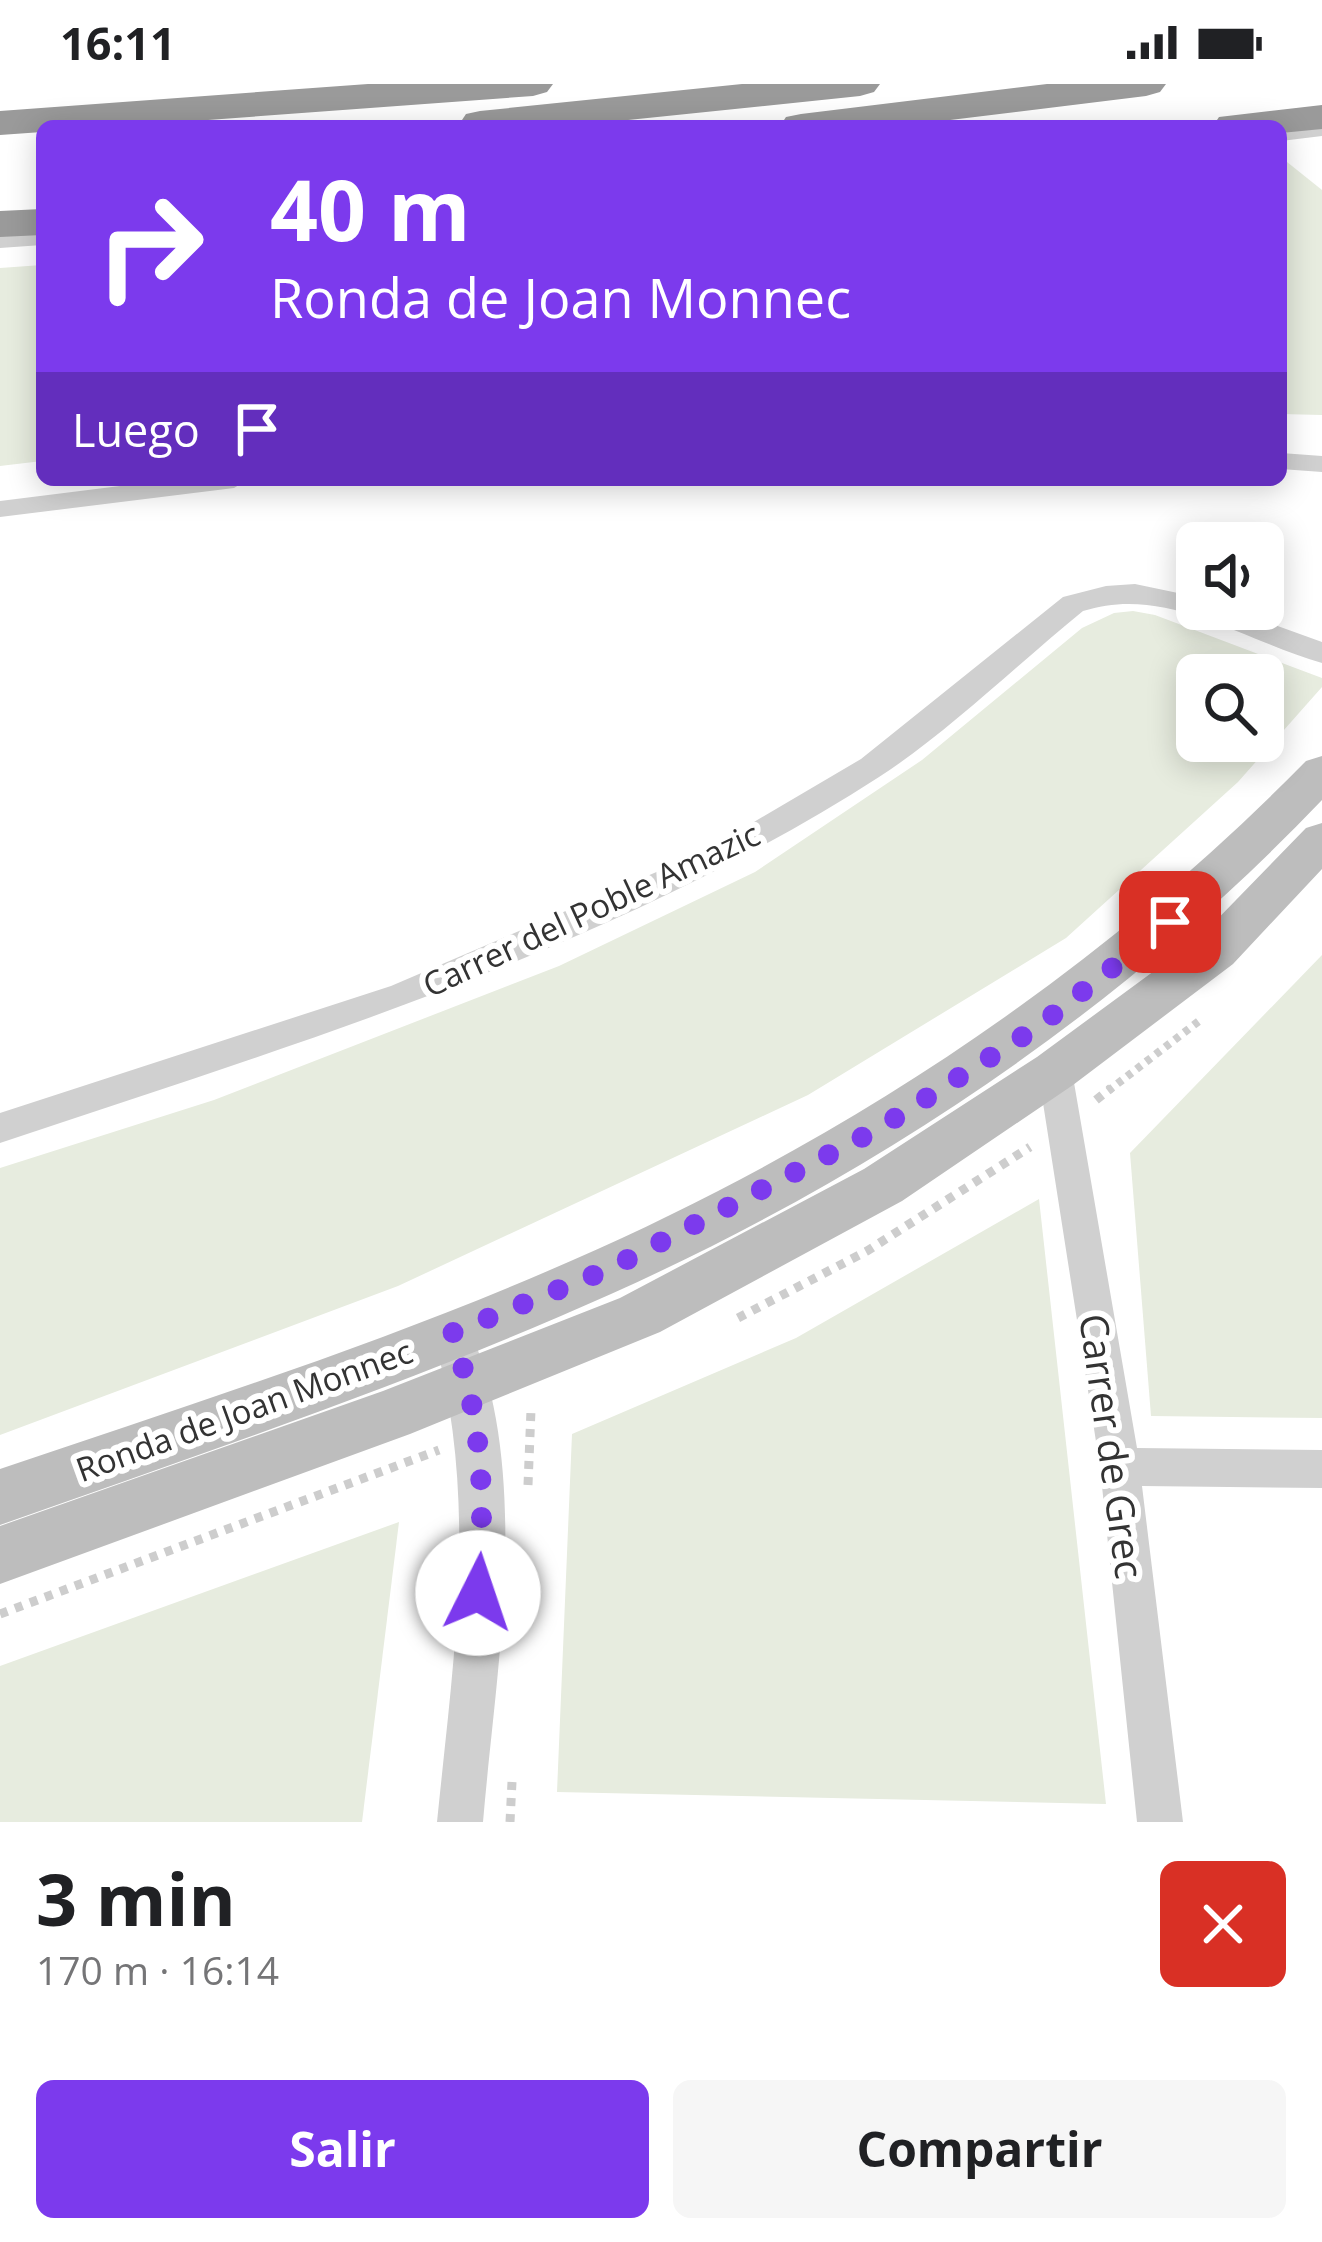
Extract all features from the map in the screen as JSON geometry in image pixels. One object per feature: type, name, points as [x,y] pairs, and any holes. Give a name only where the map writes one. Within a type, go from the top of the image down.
[{"type":"highway","points":[[0,99],[227,84]]},
{"type":"highway","points":[[0,122],[533,84]]},
{"type":"highway","points":[[503,120],[860,84]]},
{"type":"highway","points":[[849,120],[1146,84]]},
{"type":"highway","points":[[0,158],[36,156]]},
{"type":"highway","points":[[0,184],[36,182]]},
{"type":"highway","points":[[0,224],[36,222]]},
{"type":"street","points":[[1299,128],[1322,130]]},
{"type":"street","points":[[1299,128],[1322,157]]},
{"type":"street","points":[[0,242],[36,239]]},
{"type":"street","points":[[1287,461],[1322,464]]},
{"type":"street","points":[[0,509],[186,486]]},
{"type":"street","name":"Carrer del Poble Amazic","points":[[0,1128],[403,995],[713,860],[872,767],[1073,604],[1103,593],[1146,590],[1176,600]]},
{"type":"street","name":"Carrer del Poble Amazic","points":[[1261,630],[1322,652]]},
{"type":"street","name":"Ronda de Joan Monnec","points":[[0,1497],[376,1365],[609,1269],[878,1129],[1039,1026],[1170,922],[1268,831],[1322,772]]},
{"type":"street","name":"Ronda de Joan Monnec","points":[[0,1556],[473,1409],[883,1185],[1054,1071],[1216,951],[1322,840]]},
{"type":"street","name":"Carrer de Grec","points":[[1054,1071],[1120,1466],[1160,1822]]},
{"type":"street","points":[[452,1333],[473,1409],[485,1501],[460,1822]]},
{"type":"street","points":[[1120,1466],[1322,1469]]},
{"type":"path","points":[[0,1614],[377,1476],[473,1409],[551,1402]]},
{"type":"shaded area","points":[[1287,162],[1322,190],[1322,415],[1287,414]]},
{"type":"shaded area","points":[[36,265],[36,462],[0,466],[0,268]]},
{"type":"shaded area","points":[[1133,611],[1176,623],[1176,630],[1195,630],[1258,654],[1176,654],[1176,762],[1256,762],[1066,938],[808,1095],[398,1286],[0,1435],[0,1168],[214,1100],[559,966],[755,872],[922,760],[1082,628],[1114,613]]},
{"type":"shaded area","points":[[1284,664],[1322,678],[1322,687],[1284,730]]},
{"type":"shaded area","points":[[1322,955],[1322,1418],[1151,1416],[1130,1153]]},
{"type":"shaded area","points":[[1039,1199],[1106,1804],[557,1792],[572,1434],[796,1338]]},
{"type":"shaded area","points":[[399,1522],[362,1822],[0,1822],[0,1666]]},
{"type":"route","points":[[478,1593],[485,1501],[482,1460],[470,1384],[452,1333],[609,1269],[878,1129],[1039,1026],[1170,922]]}]
